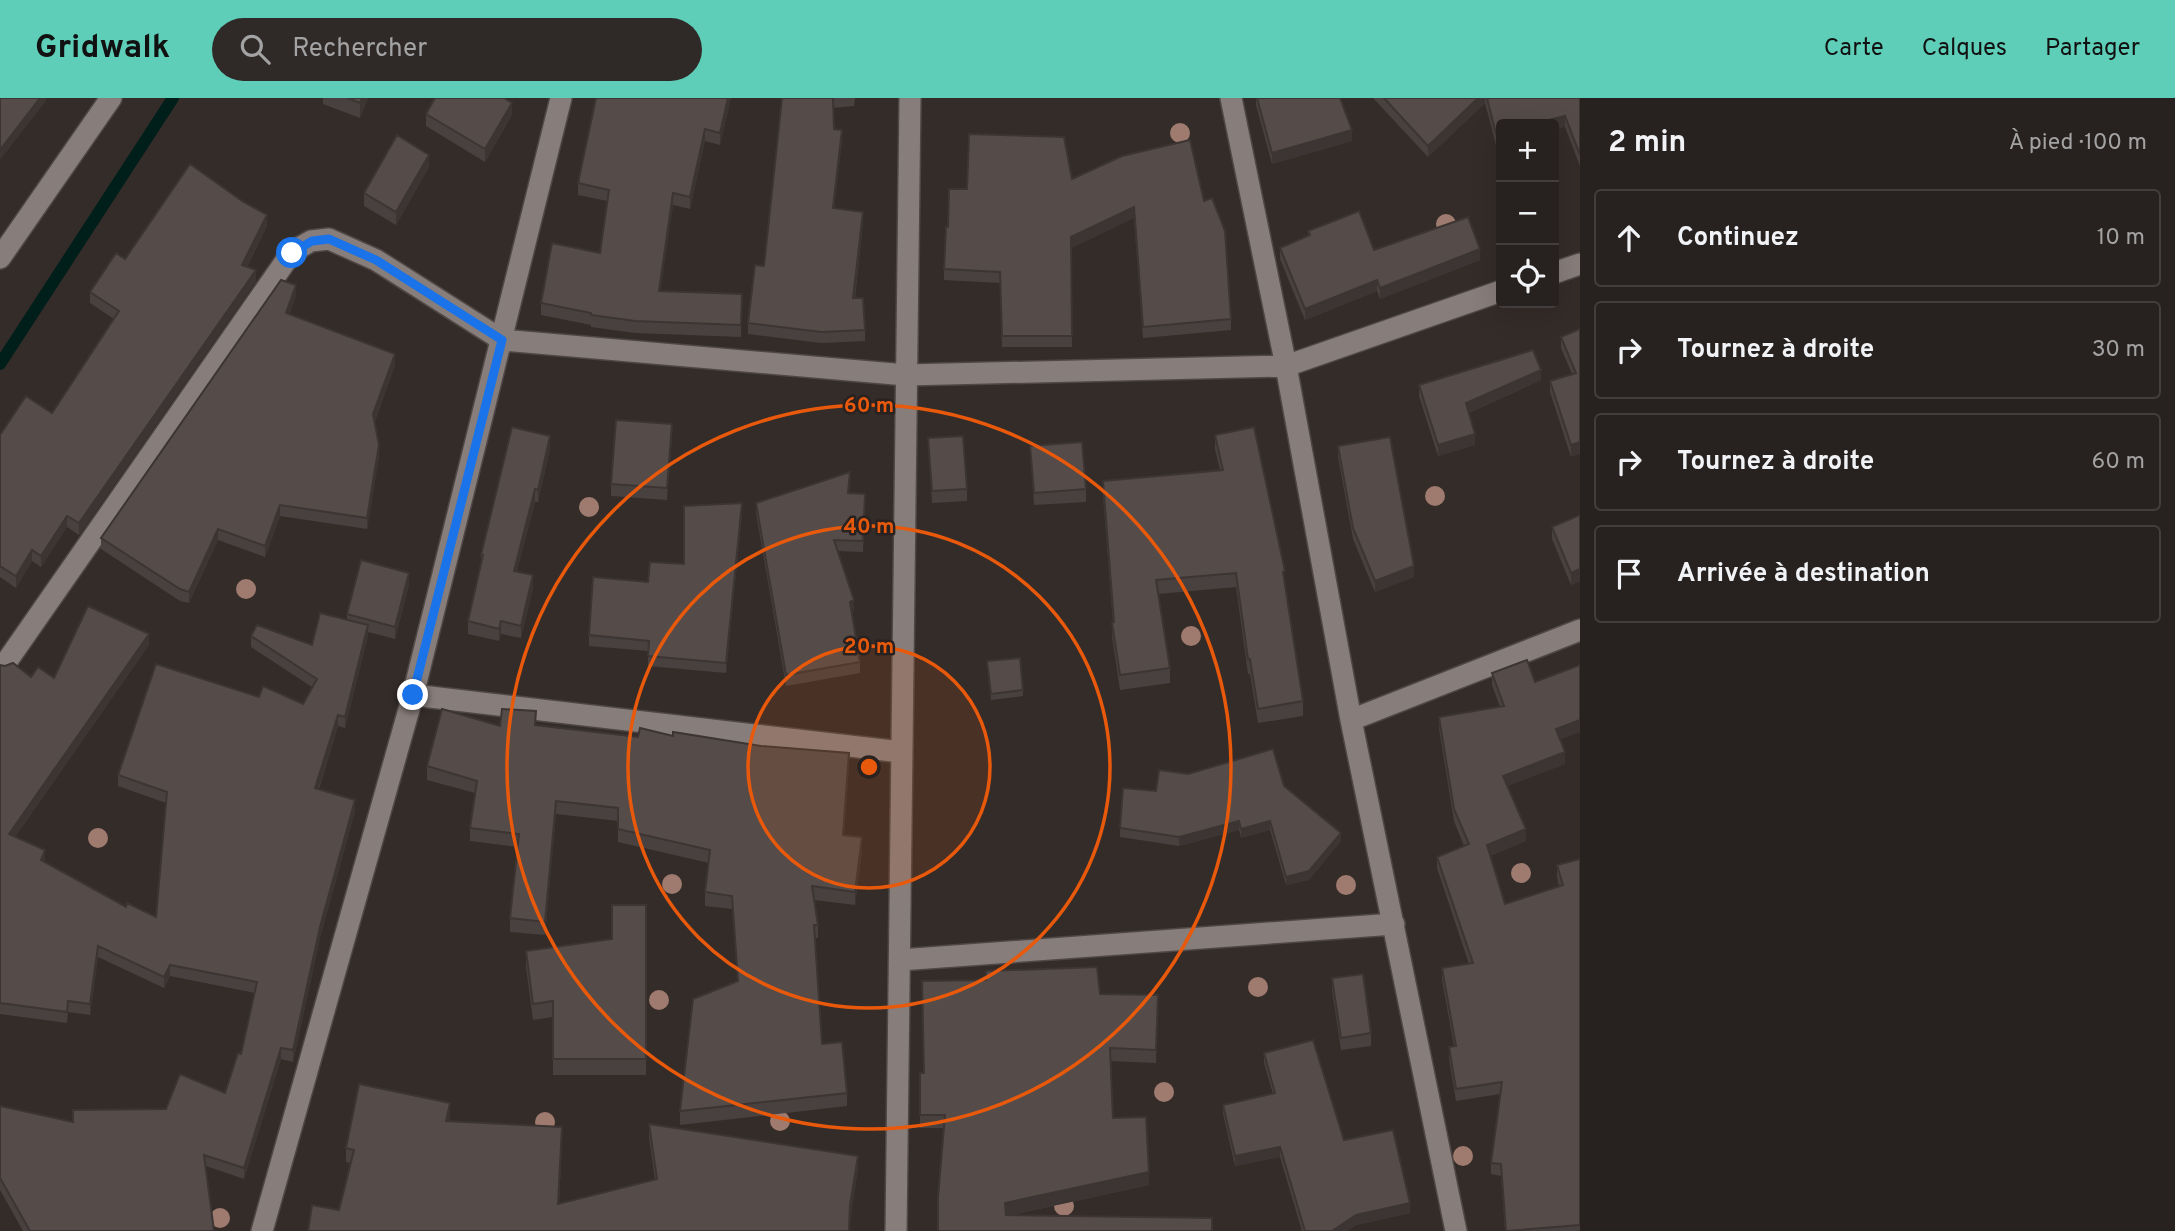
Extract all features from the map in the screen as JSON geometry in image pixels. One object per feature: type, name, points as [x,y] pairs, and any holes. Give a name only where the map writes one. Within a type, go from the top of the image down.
[{"type":"street","points":[[262,1231],[413,695],[561,98]]},
{"type":"street","points":[[896,1231],[909,98]]},
{"type":"street","points":[[1231,98],[1286,366],[1351,720],[1456,1231]]},
{"type":"street","points":[[0,258],[104,101]]},
{"type":"street","points":[[5,664],[292,253],[312,241],[329,239],[376,260],[502,340],[906,375],[1286,366],[1496,293]]},
{"type":"street","points":[[1559,271],[1580,264]]},
{"type":"street","points":[[1351,720],[1580,630]]},
{"type":"street","points":[[413,695],[901,752]]},
{"type":"street","points":[[900,960],[1394,924]]},
{"type":"building","points":[[0,98],[40,98],[0,150]]},
{"type":"building","points":[[348,98],[362,98],[360,103]]},
{"type":"building","points":[[435,98],[504,98],[512,103],[485,149],[426,114]]},
{"type":"building","points":[[596,98],[728,98],[720,133],[705,129],[690,197],[673,193],[659,291],[742,294],[741,325],[635,321],[591,315],[541,303],[552,243],[600,253],[609,190],[578,183]]},
{"type":"building","points":[[782,98],[833,98],[834,129],[842,130],[833,208],[863,212],[853,298],[863,298],[865,330],[821,332],[748,323],[755,265],[764,266]]},
{"type":"building","points":[[1257,98],[1340,98],[1352,130],[1272,153]]},
{"type":"building","points":[[1384,98],[1478,98],[1428,146]]},
{"type":"building","points":[[1487,98],[1580,98],[1580,155],[1565,116],[1553,119],[1496,119],[1496,134]]},
{"type":"building","points":[[969,134],[1064,137],[1072,179],[1122,156],[1190,140],[1204,201],[1212,198],[1225,231],[1231,319],[1143,327],[1134,207],[1071,237],[1072,336],[1002,336],[1000,272],[944,269],[949,189],[967,189]]},
{"type":"building","points":[[397,135],[429,155],[396,212],[364,193]]},
{"type":"building","points":[[190,164],[242,201],[267,215],[242,265],[256,270],[79,523],[67,516],[41,556],[32,550],[16,576],[0,566],[0,435],[26,396],[52,413],[119,311],[90,292],[116,253],[125,259]]},
{"type":"building","points":[[1359,211],[1374,250],[1468,217],[1480,249],[1380,288],[1377,280],[1305,309],[1280,248],[1310,235],[1308,231]]},
{"type":"building","points":[[281,280],[296,285],[286,313],[395,354],[373,414],[379,445],[367,518],[280,505],[265,546],[218,529],[189,592],[180,589],[101,538]]},
{"type":"building","points":[[1580,329],[1580,442],[1571,445],[1550,381],[1576,373],[1561,337]]},
{"type":"building","points":[[1533,350],[1541,370],[1466,403],[1475,434],[1438,445],[1419,385]]},
{"type":"building","points":[[616,420],[672,424],[667,488],[611,484]]},
{"type":"building","points":[[512,427],[550,436],[538,490],[535,489],[514,571],[533,575],[521,626],[501,621],[499,629],[468,621]]},
{"type":"building","points":[[1254,427],[1285,571],[1283,572],[1303,701],[1258,709],[1236,573],[1156,580],[1170,668],[1120,675],[1112,623],[1103,481],[1223,470],[1215,435]]},
{"type":"building","points":[[963,436],[967,489],[932,491],[928,438]]},
{"type":"building","points":[[1390,437],[1414,566],[1375,581],[1353,528],[1338,446]]},
{"type":"building","points":[[1082,442],[1086,489],[1034,493],[1030,446]]},
{"type":"building","points":[[850,472],[848,493],[865,494],[863,541],[834,540],[854,600],[850,602],[860,662],[786,675],[756,503]]},
{"type":"building","points":[[742,503],[726,663],[648,656],[649,641],[589,635],[593,577],[648,582],[650,562],[684,564],[684,506]]},
{"type":"building","points":[[1580,515],[1580,569],[1571,573],[1552,527]]},
{"type":"building","points":[[361,560],[409,573],[395,627],[347,614]]},
{"type":"building","points":[[88,606],[149,634],[9,834],[45,850],[41,860],[126,907],[127,903],[156,917],[167,792],[118,775],[156,664],[259,697],[263,686],[303,704],[317,679],[251,636],[257,625],[312,645],[320,613],[368,625],[345,717],[338,715],[315,788],[355,800],[320,927],[293,1050],[281,1048],[244,1168],[204,1155],[214,1231],[30,1231],[0,1178],[0,1106],[73,1122],[73,1110],[166,1109],[180,1074],[225,1093],[238,1053],[241,1054],[257,982],[170,965],[164,977],[98,946],[90,1004],[68,1001],[67,1012],[0,1003],[0,665],[13,663],[31,677],[38,667],[54,678]]},
{"type":"building","points":[[1020,658],[1023,690],[991,694],[987,661]]},
{"type":"building","points":[[1527,660],[1535,682],[1580,665],[1580,720],[1556,729],[1565,752],[1503,776],[1526,829],[1487,845],[1505,904],[1563,885],[1557,865],[1580,859],[1580,1225],[1506,1231],[1501,1164],[1491,1163],[1502,1082],[1456,1089],[1449,1047],[1456,1046],[1442,968],[1473,963],[1437,857],[1469,844],[1454,809],[1439,717],[1504,706],[1492,673]]},
{"type":"building","points":[[442,709],[500,726],[502,709],[536,711],[535,725],[638,737],[640,728],[673,736],[673,732],[761,746],[849,753],[843,835],[862,837],[855,892],[812,886],[818,925],[814,925],[822,1044],[842,1042],[847,1093],[680,1111],[693,999],[738,981],[732,896],[705,892],[710,850],[618,829],[618,808],[556,801],[545,922],[510,918],[519,834],[470,828],[477,781],[427,766]]},
{"type":"building","points":[[1273,749],[1284,786],[1341,833],[1309,871],[1286,877],[1270,821],[1241,829],[1239,821],[1179,837],[1120,828],[1123,788],[1156,791],[1159,770],[1188,774]]},
{"type":"building","points":[[612,905],[646,905],[646,1059],[553,1059],[553,1001],[533,1004],[526,951],[612,939]]},
{"type":"building","points":[[1097,967],[1100,994],[1158,995],[1156,1050],[1110,1048],[1113,1118],[1146,1117],[1149,1172],[1005,1203],[1006,1215],[1212,1218],[1212,1231],[938,1231],[945,1115],[920,1115],[920,1073],[924,1073],[922,981],[986,980],[986,971]]},
{"type":"building","points":[[1363,974],[1371,1033],[1341,1038],[1332,978]]},
{"type":"building","points":[[1313,1040],[1344,1140],[1393,1130],[1410,1203],[1356,1215],[1332,1231],[1305,1231],[1280,1147],[1235,1156],[1223,1105],[1275,1093],[1264,1053]]},
{"type":"building","points":[[359,1084],[450,1103],[446,1121],[562,1127],[558,1204],[657,1179],[649,1124],[858,1156],[850,1205],[849,1231],[308,1231],[312,1205],[339,1210],[354,1150],[346,1148]]},
{"type":"waterway","points":[[0,364],[173,98]]},
{"type":"route","points":[[292,253],[312,241],[329,239],[376,260],[502,340],[413,695]]}]
